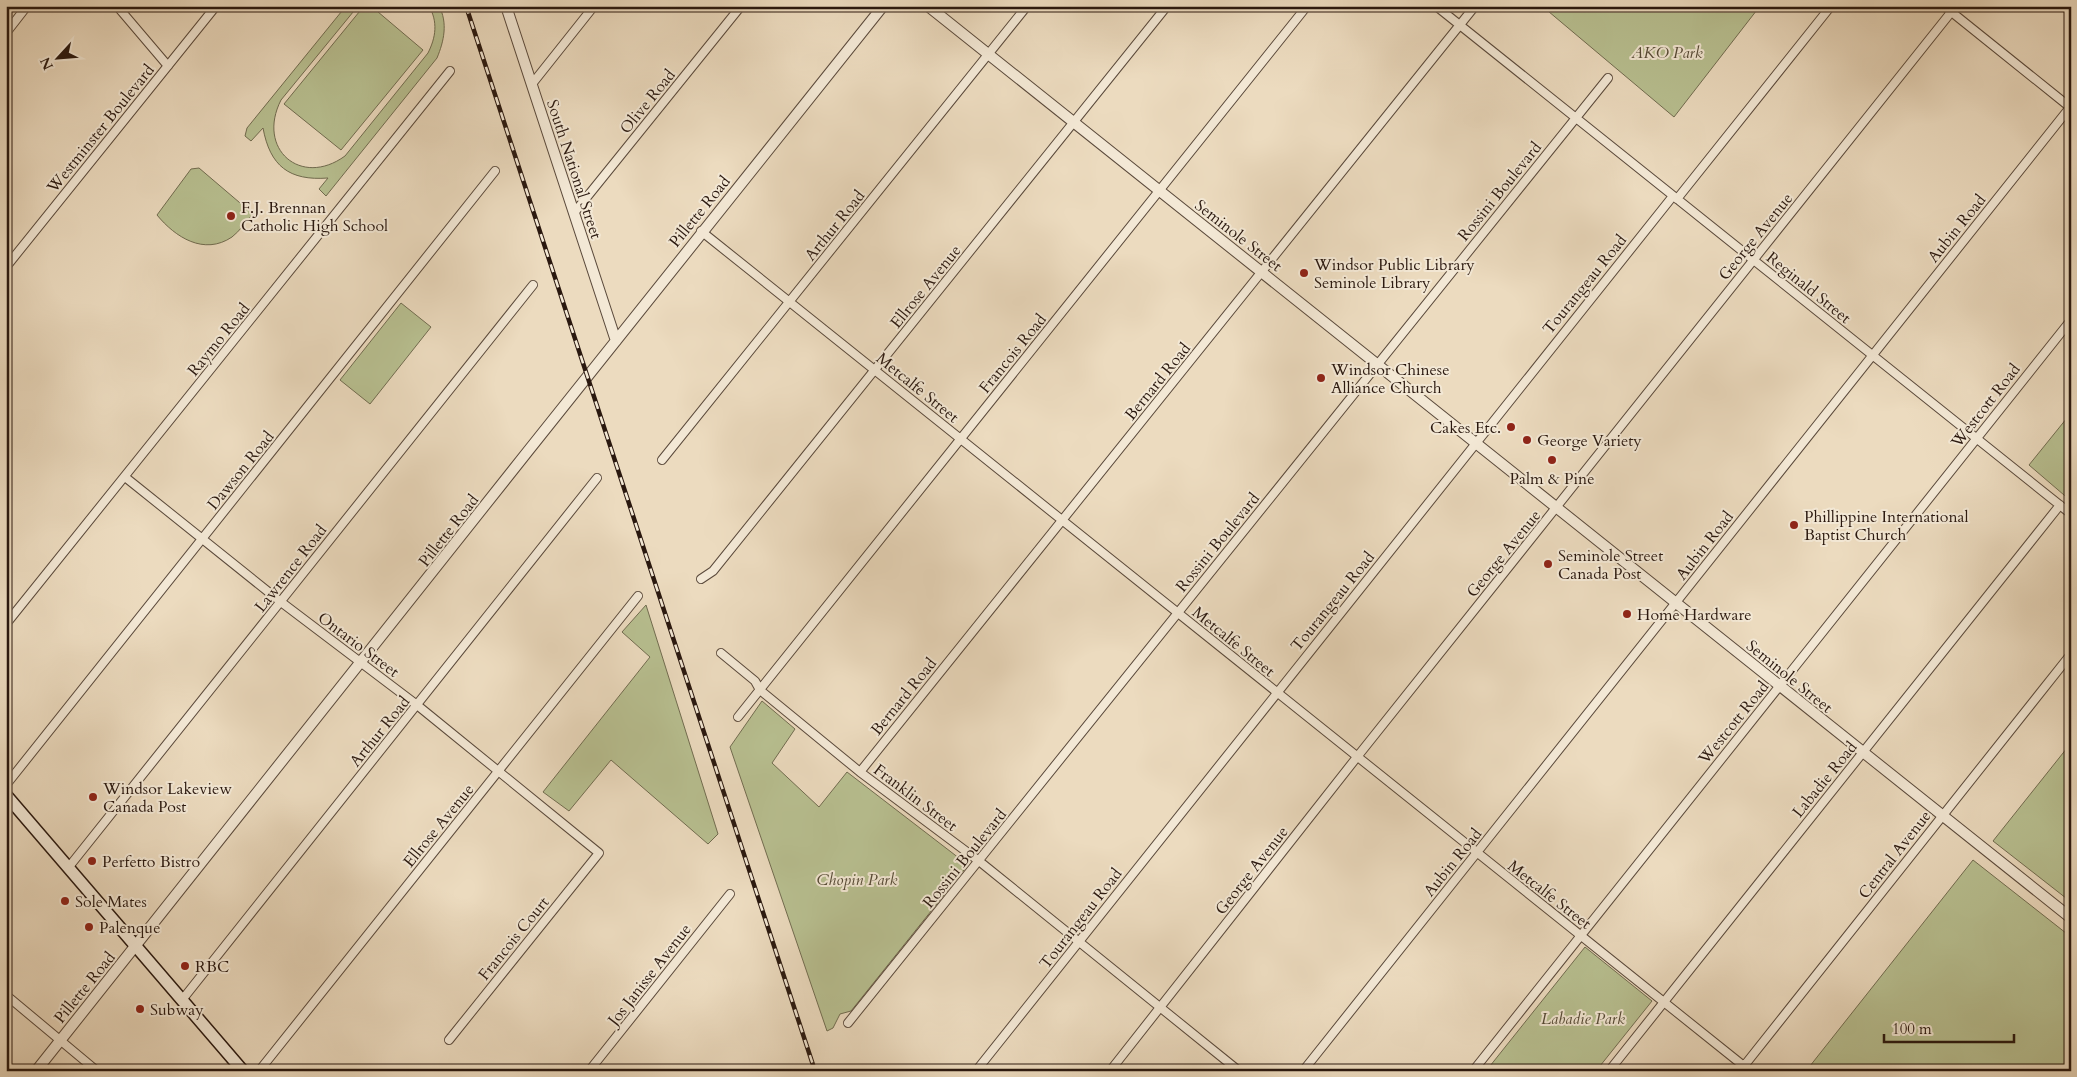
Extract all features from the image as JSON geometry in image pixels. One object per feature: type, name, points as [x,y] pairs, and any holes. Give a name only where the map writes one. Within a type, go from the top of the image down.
[{"type":"main road","points":[[6,795],[243,1071]]},
{"type":"street","points":[[6,33],[28,6]]},
{"type":"street","points":[[117,6],[168,66]]},
{"type":"street","name":"Westminster Boulevard","points":[[6,268],[216,6]]},
{"type":"street","name":"South National Street","points":[[506,6],[616,341]]},
{"type":"street","points":[[532,84],[594,6]]},
{"type":"street","name":"Olive Road","points":[[574,213],[741,6]]},
{"type":"street","name":"Pillette Road","points":[[36,1071],[701,232],[883,6]]},
{"type":"street","name":"Seminole Street","points":[[928,6],[2071,918]]},
{"type":"street","name":"Arthur Road","points":[[662,460],[1027,6]]},
{"type":"street","name":"Ellrose Avenue","points":[[701,579],[713,571],[1167,6]]},
{"type":"street","name":"Francois Road","points":[[738,717],[1307,6]]},
{"type":"street","name":"Reginald Street","points":[[1436,6],[2071,514]]},
{"type":"street","name":"Bernard Road","points":[[860,772],[1474,6]]},
{"type":"street","name":"Tourangeau Road","points":[[976,1071],[1476,442],[1831,6]]},
{"type":"street","points":[[1944,6],[1954,9],[2070,107]]},
{"type":"street","name":"George Avenue","points":[[1110,1071],[1357,757],[1954,9]]},
{"type":"street","name":"Raymo Road","points":[[6,624],[450,71]]},
{"type":"street","name":"Rossini Boulevard","points":[[848,1023],[1608,78]]},
{"type":"street","name":"Aubin Road","points":[[1303,1071],[2070,107]]},
{"type":"street","name":"Dawson Road","points":[[6,785],[495,171]]},
{"type":"street","name":"Metcalfe Street","points":[[701,232],[1664,1002],[1744,1069]]},
{"type":"street","name":"Lawrence Road","points":[[68,868],[533,285]]},
{"type":"street","name":"Westcott Road","points":[[1473,1071],[2071,320]]},
{"type":"street","name":"Ontario Street","points":[[125,477],[281,602],[417,705],[599,853]]},
{"type":"street","name":"Arthur Road","points":[[182,1000],[597,478]]},
{"type":"street","name":"Labadie Road","points":[[1609,1071],[2060,505]]},
{"type":"street","name":"Ellrose Avenue","points":[[259,1071],[638,596]]},
{"type":"street","name":"Franklin Street","points":[[721,653],[755,681],[760,690],[860,772],[978,861],[1240,1071]]},
{"type":"street","name":"Central Avenue","points":[[1744,1069],[2071,654]]},
{"type":"street","name":"Francois Court","points":[[449,1040],[599,853]]},
{"type":"street","name":"Jos Janisse Avenue","points":[[589,1071],[730,894]]},
{"type":"street","points":[[6,995],[97,1071]]},
{"type":"green space","points":[[346,6],[358,6],[281,100],[275,118],[274,134],[279,148],[287,158],[299,165],[313,168],[329,165],[345,156],[428,53],[435,30],[434,18],[429,6],[439,6],[442,12],[444,32],[437,58],[326,196],[319,189],[328,178],[302,177],[292,174],[284,168],[276,161],[271,152],[263,128],[251,141],[245,136],[247,128]]},
{"type":"green space","points":[[364,6],[371,6],[423,50],[341,150],[284,104]]},
{"type":"green space","name":"AKO Park","points":[[1542,6],[1760,6],[1674,117]]},
{"type":"green space","points":[[199,168],[253,214],[235,235],[211,245],[201,244],[181,237],[157,215],[191,169]]},
{"type":"green space","points":[[401,303],[431,327],[370,404],[340,380]]},
{"type":"green space","points":[[2071,413],[2071,501],[2029,465]]},
{"type":"green space","points":[[646,605],[718,834],[708,844],[611,760],[569,811],[543,792],[650,657],[622,632]]},
{"type":"green space","name":"Chopin Park","points":[[762,701],[795,729],[772,763],[819,807],[847,772],[968,865],[851,1011],[840,1014],[833,1028],[827,1031],[730,747]]},
{"type":"green space","points":[[2071,743],[2071,902],[1993,841]]},
{"type":"green space","points":[[1973,860],[2071,937],[2071,1071],[1806,1071]]},
{"type":"green space","name":"Labadie Park","points":[[1585,947],[1652,1001],[1596,1071],[1486,1071]]},
{"type":"railway","points":[[466,6],[815,1071]]},
{"type":"place","name":"F.J. Brennan Catholic High School","points":[[231,216]]},
{"type":"place","name":"Windsor Public Library Seminole Library","points":[[1304,273]]},
{"type":"place","name":"Windsor Chinese Alliance Church","points":[[1321,378]]},
{"type":"place","name":"Cakes Etc.","points":[[1511,427]]},
{"type":"place","name":"George Variety","points":[[1527,440]]},
{"type":"place","name":"Palm & Pine","points":[[1552,460]]},
{"type":"place","name":"Phillippine International Baptist Church","points":[[1794,525]]},
{"type":"place","name":"Seminole Street Canada Post","points":[[1548,564]]},
{"type":"place","name":"Home Hardware","points":[[1627,614]]},
{"type":"place","name":"Windsor Lakeview Canada Post","points":[[93,797]]},
{"type":"place","name":"Perfetto Bistro","points":[[92,861]]},
{"type":"place","name":"Sole Mates","points":[[65,901]]},
{"type":"place","name":"Palenque","points":[[89,927]]},
{"type":"place","name":"RBC","points":[[185,966]]},
{"type":"place","name":"Subway","points":[[140,1009]]}]
